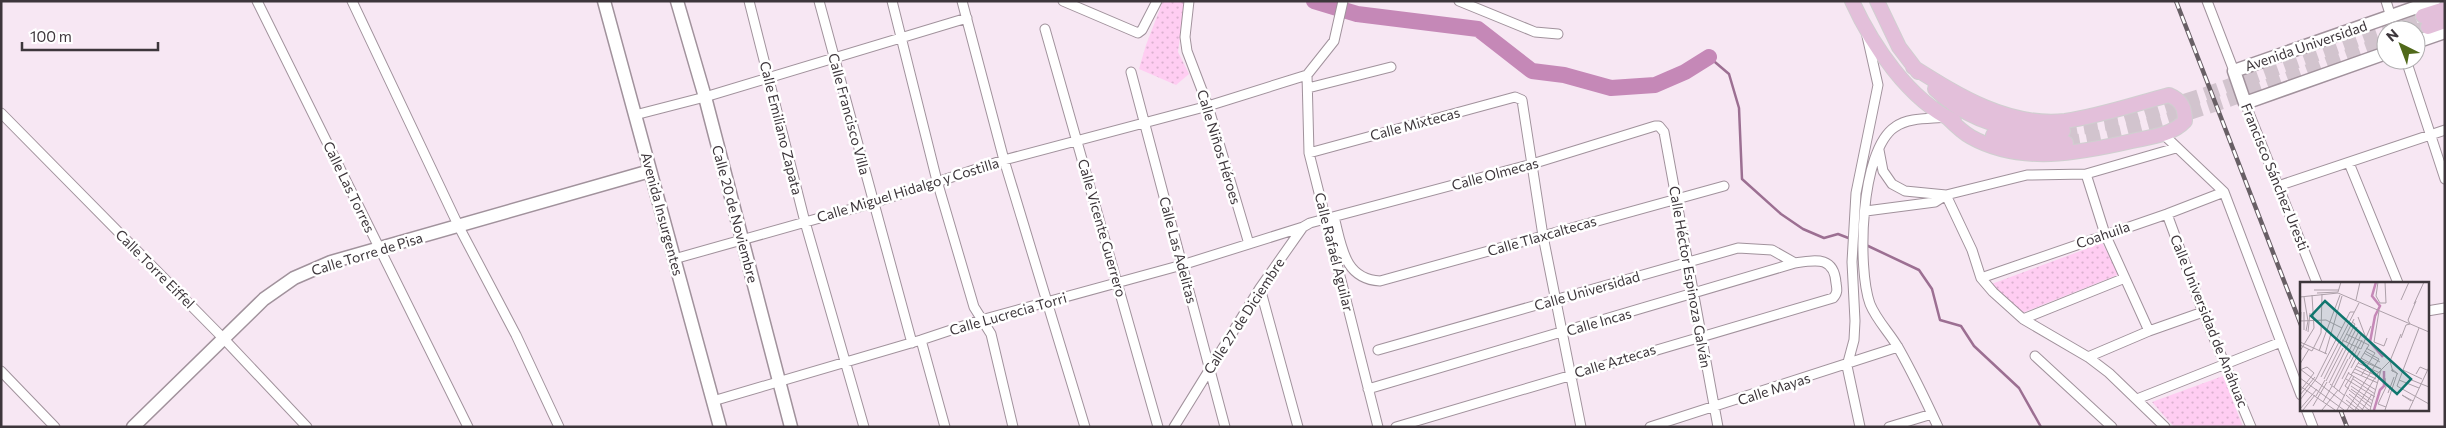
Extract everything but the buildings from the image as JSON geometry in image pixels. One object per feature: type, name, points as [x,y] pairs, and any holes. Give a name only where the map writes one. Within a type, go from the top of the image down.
[{"type":"main road","points":[[1852,1],[1866,31],[1898,74],[1925,101],[1975,139],[2010,150],[2072,154],[2163,134],[2179,127],[2185,121],[2185,109],[2178,98],[2169,95],[2064,121],[2016,118],[1988,110],[1951,91],[1913,67]]},
{"type":"main road","points":[[1877,1],[1890,32],[1913,67],[1944,98],[1974,117],[2021,130],[2065,137],[2027,143],[2008,140],[1984,133],[1947,117]]},
{"type":"main road","points":[[2445,9],[2426,21],[2445,21]]},
{"type":"street","name":"Calle Las Torres","points":[[257,1],[468,427]]},
{"type":"street","points":[[352,1],[459,227],[516,335],[559,427]]},
{"type":"street","name":"Avenida Insurgentes","points":[[604,1],[720,427]]},
{"type":"street","name":"Calle 20 de Noviembre","points":[[676,1],[705,97],[791,427]]},
{"type":"street","name":"Calle Emiliano Zapata","points":[[749,1],[805,222],[864,427]]},
{"type":"street","name":"Calle Francisco Villa","points":[[819,1],[873,203],[945,427]]},
{"type":"street","points":[[892,1],[937,181],[974,307],[991,334],[1013,427]]},
{"type":"street","points":[[962,1],[1004,160],[1085,427]]},
{"type":"street","points":[[1063,1],[1136,34],[1140,32],[1157,1]]},
{"type":"street","name":"Calle Niños Héroes","points":[[1189,1],[1185,37],[1187,51],[1208,106],[1249,244]]},
{"type":"street","points":[[1307,75],[1334,41],[1343,1]]},
{"type":"street","points":[[1459,1],[1535,32],[1558,34]]},
{"type":"street","points":[[2207,1],[2234,71]]},
{"type":"street","points":[[2386,1],[2391,17]]},
{"type":"street","name":"Avenida Universidad","points":[[2234,71],[2434,1]]},
{"type":"street","points":[[635,115],[705,97],[967,18]]},
{"type":"street","name":"Calle Vicente Guerrero","points":[[1045,29],[1158,427]]},
{"type":"street","points":[[1860,427],[1847,366],[1854,340],[1852,262],[1860,168],[1878,85],[1866,31]]},
{"type":"street","points":[[2426,39],[2445,32]]},
{"type":"street","points":[[2245,103],[2376,57]]},
{"type":"street","points":[[1308,88],[1390,67]]},
{"type":"street","points":[[2409,70],[2445,179]]},
{"type":"street","name":"Francisco Sánchez Uresti","points":[[2234,71],[2317,282]]},
{"type":"street","name":"Calle Las Adelitas","points":[[1131,72],[1224,427]]},
{"type":"street","name":"Calle Rafaél Aguilar","points":[[1307,75],[1309,153],[1330,218],[1378,427]]},
{"type":"street","name":"Calle Miguel Hidalgo y Costilla","points":[[674,258],[743,241],[873,203],[1004,160],[1208,106],[1307,75]]},
{"type":"street","name":"Calle Mixtecas","points":[[1309,153],[1515,97],[1520,98],[1524,103],[1532,164]]},
{"type":"street","name":"Calle Torre Eiffel","points":[[1,113],[224,339],[307,427]]},
{"type":"street","points":[[1938,427],[1898,348],[1871,305],[1863,268],[1864,225],[1868,183],[1879,145],[1894,127],[1907,121],[1947,117]]},
{"type":"street","name":"Calle Olmecas","points":[[1330,218],[1532,164],[1655,126],[1662,128]]},
{"type":"street","name":"Calle Héctor Espinoza Galván","points":[[1662,128],[1718,427]]},
{"type":"street","points":[[2278,186],[2445,130]]},
{"type":"street","points":[[2163,134],[2224,192],[2300,393]]},
{"type":"street","points":[[1879,145],[1879,159],[1892,184],[1905,191],[1946,195]]},
{"type":"street","points":[[1866,211],[1935,202],[1946,195],[2027,175],[2086,174],[2176,148]]},
{"type":"street","points":[[2350,163],[2398,282]]},
{"type":"street","points":[[1532,164],[1555,301],[1581,427]]},
{"type":"street","name":"Calle Torre de Pisa","points":[[133,427],[264,299],[294,278],[331,262],[650,172]]},
{"type":"street","points":[[2086,174],[2105,234],[2149,332]]},
{"type":"street","name":"Calle Tlaxcaltecas","points":[[1330,218],[1348,264],[1360,277],[1380,282],[1724,186]]},
{"type":"street","name":"Coahuila","points":[[1981,278],[2167,214],[2224,192]]},
{"type":"street","points":[[1946,195],[1972,250],[1981,278],[1993,292],[2023,319],[2088,357],[2138,400],[2165,427]]},
{"type":"street","name":"Calle Universidad de Anáhuac","points":[[2167,214],[2203,312],[2251,427]]},
{"type":"street","points":[[1303,227],[1330,218]]},
{"type":"street","name":"Calle Lucrecia Torri","points":[[713,401],[917,342],[981,320],[1182,265],[1303,227]]},
{"type":"street","name":"Calle 27 de Diciembre","points":[[1174,427],[1260,288],[1303,227]]},
{"type":"street","name":"Calle Universidad","points":[[1378,350],[1738,248],[1772,250],[1795,263]]},
{"type":"street","name":"Calle Incas","points":[[1368,389],[1795,263],[1810,261],[1830,264],[1836,271],[1837,292],[1835,297]]},
{"type":"street","points":[[2023,319],[2125,278]]},
{"type":"street","points":[[1260,288],[1298,427]]},
{"type":"street","name":"Calle Aztecas","points":[[1396,427],[1701,335],[1835,297]]},
{"type":"street","points":[[2428,311],[2445,308]]},
{"type":"street","points":[[2088,357],[2203,312]]},
{"type":"street","points":[[2138,400],[2281,342]]},
{"type":"street","name":"Calle Mayas","points":[[1650,427],[1847,366],[1898,348]]},
{"type":"street","points":[[2035,356],[2112,427]]},
{"type":"street","points":[[1,371],[55,427]]},
{"type":"street","points":[[2306,410],[2313,427]]},
{"type":"street","points":[[1889,427],[1932,414]]},
{"type":"shaded area","points":[[1163,1],[1185,1],[1178,52],[1189,74],[1176,85],[1139,69]]},
{"type":"shaded area","points":[[2102,243],[2120,274],[2022,313],[1989,285]]},
{"type":"shaded area","points":[[2223,376],[2243,427],[2174,427],[2152,402]]},
{"type":"waterway","points":[[1314,1],[1357,14],[1478,29],[1532,71],[1564,75],[1611,88],[1655,85],[1685,72],[1709,57]]},
{"type":"waterway","points":[[1709,57],[1729,74],[1739,108],[1742,179],[1781,214],[1803,229],[1824,238],[1838,234],[1851,239]]},
{"type":"waterway","points":[[1866,245],[1919,270],[1932,289],[1940,320],[1961,326],[1974,346],[2019,388],[2041,427]]},
{"type":"tunnel","points":[[2063,131],[2120,121],[2203,95],[2423,16]]},
{"type":"tunnel","points":[[2066,143],[2148,125],[2188,113],[2268,86],[2376,46]]},
{"type":"railway","points":[[2176,1],[2300,322]]},
{"type":"railway","points":[[2340,410],[2347,427]]}]
